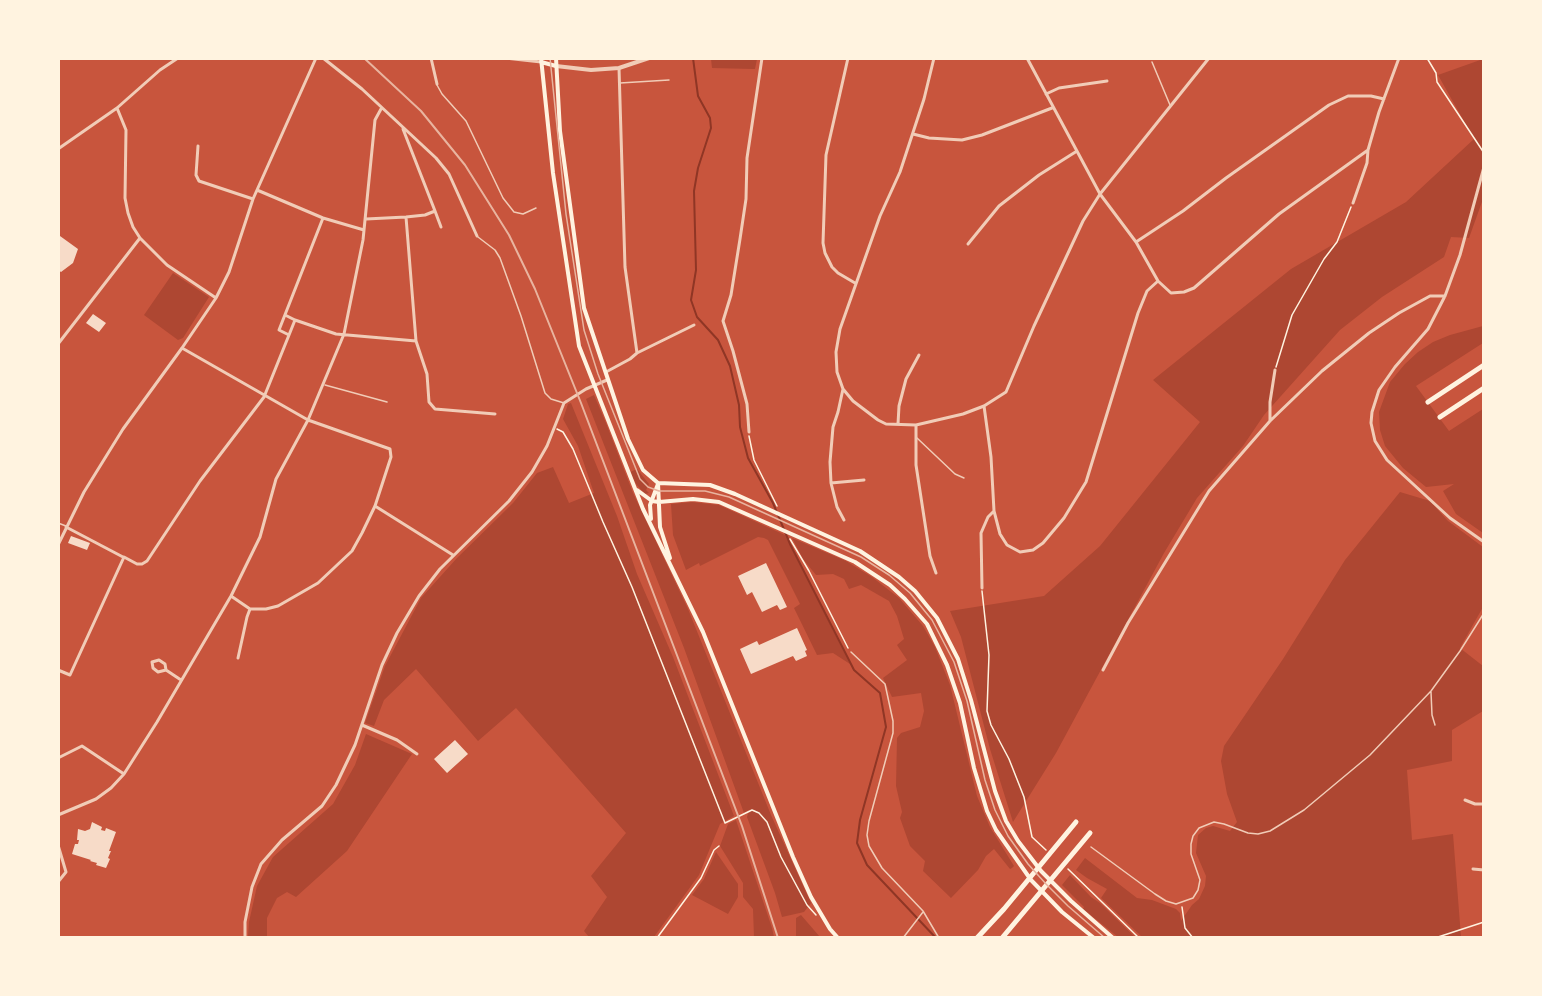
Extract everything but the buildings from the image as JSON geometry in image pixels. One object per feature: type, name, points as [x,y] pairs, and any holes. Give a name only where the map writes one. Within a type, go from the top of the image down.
[{"type":"highway","points":[[1428,402],[1484,365]]},
{"type":"highway","points":[[1440,417],[1484,388]]},
{"type":"highway","points":[[977,938],[1076,822]]},
{"type":"highway","points":[[1002,938],[1090,833]]},
{"type":"main road","points":[[556,58],[561,141],[584,308],[604,372],[639,463],[658,483],[710,484],[825,534],[875,560],[915,591],[937,618],[958,659],[995,791],[1006,821],[1041,871],[1113,938]]},
{"type":"main road","points":[[556,66],[541,60],[553,173],[579,346],[643,509],[674,569],[710,649],[802,877],[816,905],[838,938]]},
{"type":"main road","points":[[651,523],[650,512],[658,483]]},
{"type":"main road","points":[[658,483],[660,527],[674,569]]},
{"type":"main road","points":[[635,487],[652,501],[693,499],[713,501],[765,521],[855,562],[875,574],[905,599],[927,624],[942,654],[960,703],[976,777],[996,830],[1031,880],[1062,912],[1094,938]]},
{"type":"street","points":[[58,149],[117,108],[160,70],[178,58]]},
{"type":"street","points":[[58,545],[84,492],[123,429],[216,298],[229,272],[252,199],[316,58]]},
{"type":"street","points":[[323,58],[362,89],[436,158],[449,174],[477,236]]},
{"type":"street","points":[[431,58],[437,84]]},
{"type":"street","points":[[505,58],[541,60]]},
{"type":"street","points":[[556,66],[591,70],[619,68],[649,58]]},
{"type":"street","points":[[749,432],[747,404],[723,321],[731,295],[746,199],[747,158],[762,58]]},
{"type":"street","points":[[848,58],[826,155],[823,243],[832,267],[855,283]]},
{"type":"street","points":[[934,58],[913,134],[855,283],[840,330],[836,352],[837,372],[843,389],[853,401],[886,424],[916,425],[942,420],[984,406],[1006,392],[1083,221],[1100,194],[1209,58]]},
{"type":"street","points":[[1027,58],[1100,194],[1136,242],[1158,281],[1171,292],[1184,292],[1194,288],[1279,214],[1368,150]]},
{"type":"street","points":[[1353,203],[1367,163],[1368,150],[1384,99],[1399,58]]},
{"type":"street","points":[[619,68],[625,267],[637,353]]},
{"type":"street","points":[[1046,94],[1059,87],[1107,81]]},
{"type":"street","points":[[1136,242],[1183,211],[1329,105],[1348,96],[1371,96],[1384,99]]},
{"type":"street","points":[[117,108],[126,130],[125,198],[128,213],[140,238],[167,265],[216,298]]},
{"type":"street","points":[[913,134],[929,138],[962,140],[982,135],[1053,108]]},
{"type":"street","points":[[58,815],[96,799],[124,774],[231,596],[260,537],[276,479],[308,420],[344,334],[366,219],[375,120],[381,109]]},
{"type":"street","points":[[403,128],[441,228]]},
{"type":"street","points":[[198,146],[196,176],[199,180],[252,199]]},
{"type":"street","points":[[968,244],[999,206],[1039,175],[1077,151]]},
{"type":"street","points":[[1484,167],[1460,255],[1445,296],[1427,330],[1395,367],[1379,390],[1372,412],[1372,430],[1380,450],[1394,467],[1450,518],[1484,542]]},
{"type":"street","points":[[257,190],[322,218],[364,230]]},
{"type":"street","points":[[366,219],[425,215],[435,211]]},
{"type":"street","points":[[406,217],[416,341],[427,374],[429,402],[435,409],[495,414]]},
{"type":"street","points":[[289,335],[279,330],[322,218]]},
{"type":"street","points":[[58,344],[140,238]]},
{"type":"street","points":[[984,406],[991,457],[994,511],[1000,534],[1007,545],[1020,552],[1033,550],[1043,543],[1064,518],[1086,482],[1140,307],[1147,291],[1158,281]]},
{"type":"street","points":[[1103,670],[1128,623],[1209,491],[1270,421],[1322,371],[1369,333],[1430,296],[1445,296]]},
{"type":"street","points":[[285,315],[336,334],[416,341]]},
{"type":"street","points":[[66,526],[137,564],[147,561],[200,481],[264,397],[295,320]]},
{"type":"street","points":[[604,372],[694,325]]},
{"type":"street","points":[[182,348],[264,397],[308,420],[390,449],[392,457],[375,506],[352,551],[318,583],[278,606],[250,609],[231,596]]},
{"type":"street","points":[[898,424],[899,406],[906,380],[919,355]]},
{"type":"street","points":[[1270,421],[1269,402],[1275,370]]},
{"type":"street","points":[[245,938],[245,922],[252,886],[261,864],[272,850],[322,806],[336,785],[355,744],[382,665],[397,633],[419,596],[453,555],[509,501],[526,479],[542,456],[564,403],[607,380]]},
{"type":"street","points":[[843,389],[832,428],[830,462],[831,483],[837,507],[844,520]]},
{"type":"street","points":[[916,425],[916,465],[930,556],[936,573]]},
{"type":"street","points":[[831,483],[864,480]]},
{"type":"street","points":[[375,506],[453,555]]},
{"type":"street","points":[[982,588],[981,534],[988,517],[994,511]]},
{"type":"street","points":[[58,670],[70,675],[123,557]]},
{"type":"street","points":[[238,658],[250,609]]},
{"type":"street","points":[[166,670],[158,672],[153,668],[152,662],[159,660],[165,664],[166,670],[181,680]]},
{"type":"street","points":[[362,725],[397,740],[417,754]]},
{"type":"street","points":[[58,758],[82,746],[124,774]]},
{"type":"street","points":[[1465,800],[1475,804],[1484,804]]},
{"type":"street","points":[[58,845],[66,872],[58,882]]},
{"type":"street","points":[[1473,869],[1484,870]]},
{"type":"lane","points":[[1152,62],[1171,105]]},
{"type":"lane","points":[[620,83],[669,80]]},
{"type":"lane","points":[[437,84],[442,94],[466,121],[502,198],[514,212],[524,214],[536,208]]},
{"type":"lane","points":[[477,236],[500,258],[545,393],[551,399],[564,403]]},
{"type":"lane","points":[[324,384],[387,402]]},
{"type":"lane","points":[[916,438],[955,474],[964,478]]},
{"type":"lane","points":[[58,523],[66,526]]},
{"type":"lane","points":[[1091,847],[1166,901],[1176,904],[1193,898],[1200,880],[1191,854],[1191,844],[1199,828],[1214,822],[1258,834],[1270,831],[1287,822],[1370,755],[1431,692],[1484,613]]},
{"type":"lane","points":[[851,652],[885,684],[893,721],[893,733],[868,821],[869,846],[882,868],[922,913],[939,938]]},
{"type":"lane","points":[[1431,692],[1435,725]]},
{"type":"lane","points":[[903,938],[922,913]]},
{"type":"path","points":[[1427,58],[1436,73],[1437,82],[1484,153]]},
{"type":"path","points":[[1275,370],[1292,315],[1337,242],[1353,203]]},
{"type":"path","points":[[554,427],[563,432],[573,449],[632,587],[725,823],[752,810],[759,813],[767,822],[781,857],[807,905],[817,918]]},
{"type":"path","points":[[749,432],[754,460],[778,509]]},
{"type":"path","points":[[790,540],[809,571],[851,652]]},
{"type":"path","points":[[982,588],[989,655],[987,711],[991,725],[1009,759],[1024,797],[1032,837],[1048,852]]},
{"type":"path","points":[[657,938],[701,878],[714,850],[719,846]]},
{"type":"path","points":[[1064,866],[1099,897],[1139,938]]},
{"type":"path","points":[[1181,903],[1185,928],[1193,938]]},
{"type":"path","points":[[1435,938],[1484,922]]},
{"type":"shaded area","points":[[711,58],[757,59],[755,69],[753,69],[712,68]]},
{"type":"shaded area","points":[[1483,59],[1483,199],[1469,238],[1451,237],[1444,257],[1382,297],[1340,330],[1264,415],[1243,446],[1197,498],[1164,553],[1056,753],[1013,822],[990,749],[961,637],[950,611],[1044,596],[1100,546],[1200,422],[1153,380],[1291,269],[1406,202],[1474,139],[1438,75]]},
{"type":"shaded area","points":[[173,273],[209,297],[183,338],[178,340],[144,315]]},
{"type":"shaded area","points":[[1483,326],[1483,343],[1416,386],[1449,431],[1483,409],[1483,533],[1456,514],[1443,491],[1454,484],[1426,487],[1403,468],[1385,446],[1380,430],[1379,412],[1390,382],[1418,352],[1450,335]]},
{"type":"shaded area","points":[[594,395],[633,493],[688,609],[771,815],[811,903],[804,912],[782,917],[747,817],[749,810],[744,813],[684,648],[586,399]]},
{"type":"shaded area","points":[[571,403],[734,816],[720,824],[699,875],[654,937],[589,937],[584,931],[607,897],[591,876],[626,833],[516,708],[478,741],[416,669],[384,700],[374,726],[365,723],[385,666],[421,598],[457,558],[513,503],[537,473],[553,467],[569,503],[594,493],[578,446],[563,419],[568,404]]},
{"type":"shaded area","points":[[637,469],[649,484],[646,490],[649,493],[645,494],[636,484],[630,472]]},
{"type":"shaded area","points":[[1400,492],[1430,501],[1448,521],[1483,547],[1483,607],[1460,648],[1483,666],[1483,711],[1452,730],[1452,761],[1407,770],[1412,840],[1453,834],[1461,937],[1142,937],[1101,898],[1107,889],[1076,870],[1085,858],[1137,898],[1152,900],[1176,909],[1180,913],[1181,921],[1199,899],[1205,886],[1206,876],[1196,853],[1198,835],[1206,828],[1213,826],[1230,831],[1237,822],[1227,794],[1221,761],[1224,746],[1283,659],[1345,560]]},
{"type":"shaded area","points":[[692,502],[719,505],[785,535],[850,664],[833,653],[817,655],[794,608],[800,604],[768,540],[758,537],[700,566],[699,563],[686,570],[673,535],[671,504]]},
{"type":"shaded area","points":[[792,538],[846,561],[872,577],[899,598],[923,626],[935,647],[950,685],[977,796],[990,827],[1014,866],[1012,868],[1010,869],[994,849],[986,856],[978,870],[951,898],[923,871],[925,861],[910,846],[900,818],[902,812],[896,786],[897,738],[901,733],[920,727],[924,711],[921,693],[892,697],[883,678],[907,660],[897,645],[904,639],[897,616],[889,601],[861,585],[849,589],[844,579],[833,574],[816,575],[803,559]]},
{"type":"shaded area","points":[[366,734],[412,754],[347,851],[296,897],[287,892],[277,898],[267,918],[267,937],[248,937],[257,886],[273,857],[333,804],[355,765]]},
{"type":"shaded area","points":[[736,820],[774,937],[754,937],[753,909],[743,897],[743,883],[720,846],[728,824]]},
{"type":"shaded area","points":[[716,852],[738,884],[738,897],[728,914],[692,895],[704,879]]},
{"type":"shaded area","points":[[1070,875],[1135,937],[1118,937],[1083,909],[1084,907],[1062,885]]},
{"type":"shaded area","points":[[801,915],[820,937],[796,937],[796,918]]},
{"type":"waterway","points":[[693,58],[698,96],[710,118],[711,128],[698,168],[694,191],[696,270],[691,300],[697,317],[718,340],[730,366],[739,405],[740,427],[748,458],[773,503],[790,544],[854,670],[880,693],[886,727],[860,820],[857,843],[867,865],[936,938]]},
{"type":"tram line","points":[[550,58],[566,214],[584,330],[598,374],[640,479],[648,487],[659,491],[705,491],[729,497],[861,557],[889,575],[910,593],[932,620],[954,662],[967,701],[985,780],[995,810],[1008,836],[1046,884],[1105,938]]},
{"type":"railway","points":[[364,58],[421,111],[465,165],[509,235],[535,289],[581,403],[742,826],[778,938]]}]
